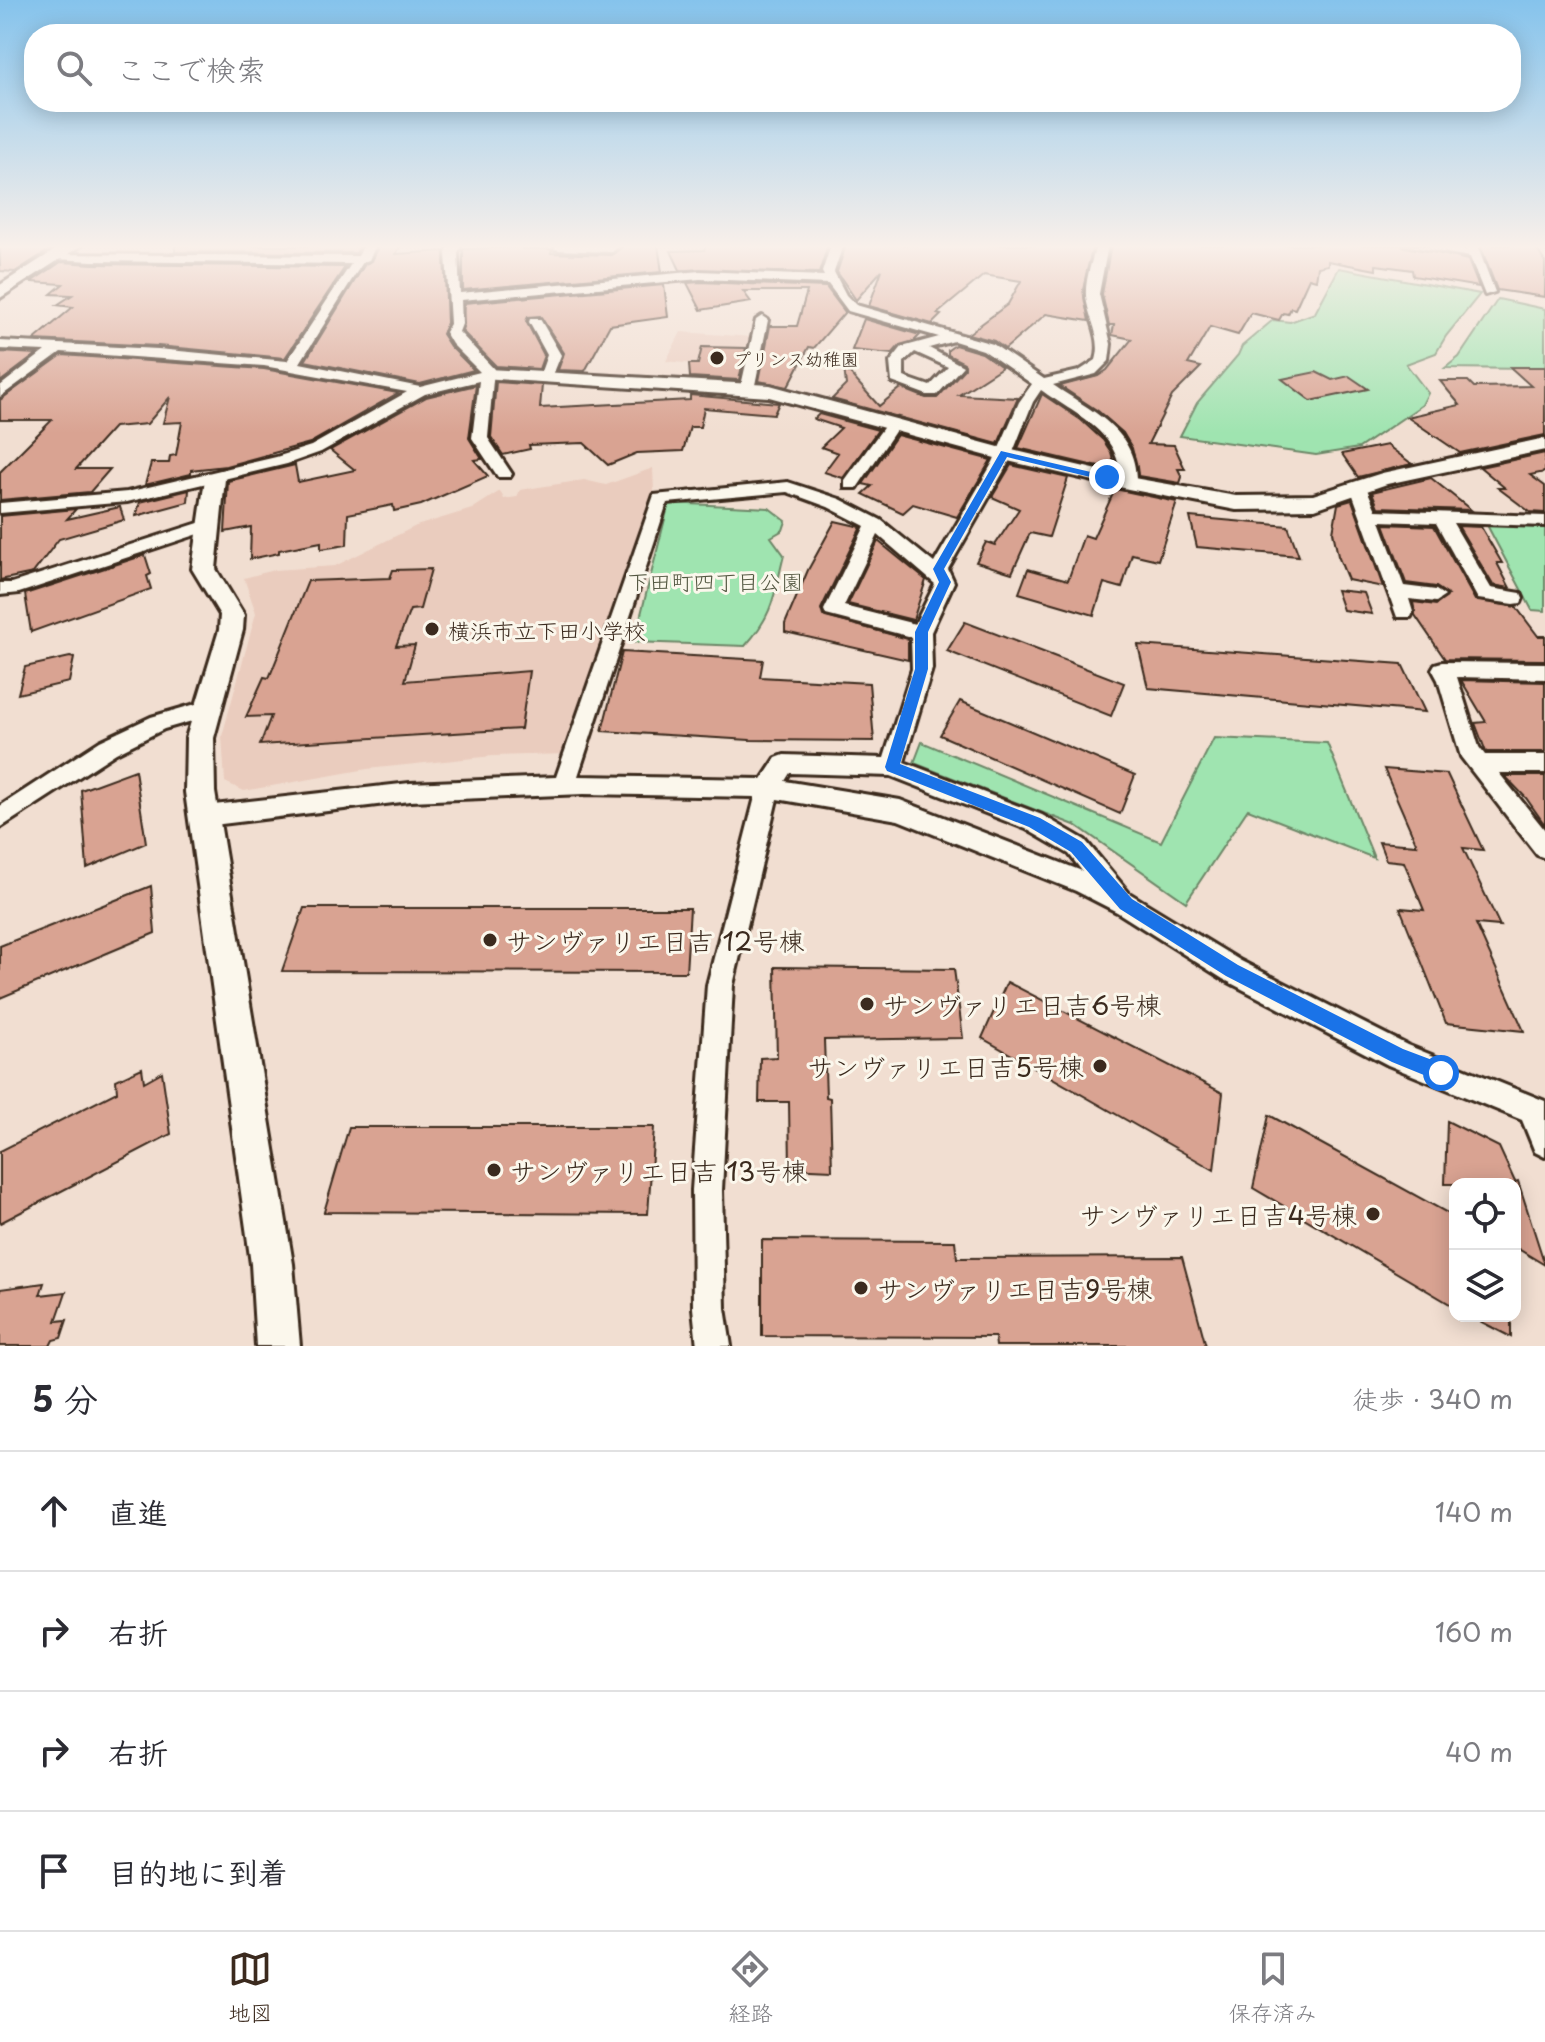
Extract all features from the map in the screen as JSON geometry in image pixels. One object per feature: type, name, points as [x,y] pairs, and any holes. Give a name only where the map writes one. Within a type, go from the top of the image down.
[{"type":"street","points":[[292,364],[328,308]]},
{"type":"street","points":[[454,308],[456,324],[452,332],[457,341],[487,369],[480,438],[504,474]]},
{"type":"street","points":[[852,308],[988,347],[1115,435],[1129,464],[1128,483]]},
{"type":"street","points":[[945,582],[939,569],[1004,454],[1026,402],[1042,383],[1079,375],[1095,369],[1101,362],[1103,339],[1095,308]]},
{"type":"street","points":[[747,390],[762,320]]},
{"type":"street","points":[[535,322],[554,355],[546,377]]},
{"type":"street","points":[[917,348],[955,337]]},
{"type":"street","points":[[0,345],[224,357],[292,364],[420,391]]},
{"type":"street","points":[[0,393],[58,348]]},
{"type":"street","points":[[0,508],[127,497],[215,479],[316,449],[420,391],[488,374],[787,394],[1004,454],[1128,483],[1236,503],[1296,509],[1382,479],[1545,444]]},
{"type":"street","points":[[851,484],[893,424]]},
{"type":"street","points":[[215,479],[204,569],[232,615],[231,630],[206,709],[199,758],[272,1264],[278,1346]]},
{"type":"street","points":[[564,786],[660,499],[788,487],[834,503],[875,524],[945,582]]},
{"type":"street","points":[[1358,487],[1404,612]]},
{"type":"street","points":[[1370,515],[1443,520],[1545,521]]},
{"type":"street","points":[[1443,520],[1485,594],[1514,598]]},
{"type":"street","points":[[875,524],[833,610],[921,632]]},
{"type":"street","points":[[0,589],[13,589],[208,525]]},
{"type":"street","points":[[892,767],[922,669],[921,632],[945,582]]},
{"type":"street","points":[[1397,591],[1436,596]]},
{"type":"street","points":[[1545,671],[1442,669],[1448,678],[1469,751],[1545,848]]},
{"type":"street","points":[[0,818],[108,747],[158,723],[206,709]]},
{"type":"street","points":[[714,1346],[709,1308],[707,1190],[720,985],[768,788],[784,764],[892,767],[1034,822],[1077,847],[1126,904]]},
{"type":"street","points":[[1477,764],[1545,764]]},
{"type":"street","points":[[205,816],[410,792],[564,786],[768,788],[900,810],[1085,883],[1126,904],[1232,970],[1398,1055],[1539,1112],[1545,1142]]},
{"type":"shaded area","points":[[681,332],[753,337],[743,385],[689,381],[693,364],[666,361]]},
{"type":"shaded area","name":"横浜市立下田小学校","points":[[653,468],[654,492],[577,747],[569,754],[493,756],[367,769],[244,791],[225,782],[222,736],[256,613],[244,578],[274,570],[335,566],[416,526],[472,509],[500,491],[504,499],[517,497],[520,490],[584,480],[606,485]]},
{"type":"green space","points":[[1318,308],[1469,308],[1436,353],[1406,364],[1428,393],[1422,405],[1359,448],[1316,455],[1180,436],[1197,403],[1238,355],[1242,346],[1273,320],[1290,322],[1315,313]]},
{"type":"green space","points":[[1492,308],[1545,309],[1545,369],[1445,368],[1459,357]]},
{"type":"green space","name":"下田町四丁目公園","points":[[669,503],[769,508],[786,521],[783,530],[771,537],[784,555],[772,604],[755,635],[745,646],[634,642]]},
{"type":"green space","points":[[1487,525],[1545,528],[1545,611],[1532,610]]},
{"type":"green space","points":[[1214,738],[1327,743],[1374,858],[1248,809],[1186,902],[1077,826],[914,763],[922,742],[1161,842]]},
{"type":"building","points":[[72,308],[318,308],[285,358],[158,346],[34,340]]},
{"type":"building","points":[[338,308],[446,308],[447,323],[442,334],[474,370],[420,384],[305,361]]},
{"type":"building","points":[[464,308],[667,308],[668,317],[610,325],[585,371],[558,370],[564,353],[540,316],[528,317],[526,321],[544,355],[539,369],[496,366],[462,331]]},
{"type":"building","points":[[802,308],[842,308],[845,312],[814,348],[809,347],[788,387],[759,381],[770,326],[797,326]]},
{"type":"building","points":[[875,308],[944,308],[932,324]]},
{"type":"building","points":[[1003,308],[1086,308],[1089,321],[1046,314],[1005,349],[994,341],[968,334]]},
{"type":"building","points":[[1105,308],[1296,308],[1291,308],[1288,314],[1283,313],[1279,320],[1251,313],[1238,335],[1210,327],[1188,364],[1201,367],[1172,396],[1148,444],[1174,445],[1185,469],[1178,469],[1182,477],[1180,483],[1138,476],[1132,448],[1123,433],[1098,411],[1060,386],[1098,376],[1107,370],[1132,339],[1112,335],[1114,325],[1109,325]]},
{"type":"building","points":[[864,319],[920,335],[914,341],[900,345],[892,354],[852,350]]},
{"type":"building","points":[[955,345],[982,353],[1002,367],[959,395],[1018,398],[998,444],[832,399],[846,385],[844,367],[879,406],[901,388],[926,398],[937,398],[965,368],[964,363],[948,355],[948,350]]},
{"type":"building","points":[[702,347],[746,348],[739,380],[690,377],[689,364],[698,364]]},
{"type":"building","points":[[0,352],[37,354],[0,382]]},
{"type":"building","points":[[62,355],[264,369],[398,393],[310,443],[226,466],[191,470],[191,474],[145,485],[151,463],[169,463],[170,456],[176,455],[182,422],[163,423],[170,397],[147,424],[114,427],[76,469],[110,469],[90,492],[0,500],[0,472],[52,420],[0,420],[0,400]]},
{"type":"building","points":[[1510,367],[1545,367],[1545,435],[1460,453],[1407,417],[1460,405],[1440,381],[1468,381],[1474,387],[1531,386]]},
{"type":"building","points":[[1316,372],[1332,380],[1349,376],[1368,389],[1311,401],[1282,379]]},
{"type":"building","points":[[496,382],[542,385],[540,408],[690,400],[690,395],[779,403],[774,414],[704,408],[700,427],[690,427],[683,451],[637,453],[608,465],[584,443],[529,445],[530,449],[503,455],[491,437]]},
{"type":"building","points":[[476,385],[469,438],[482,459],[474,460],[488,476],[421,505],[394,511],[393,505],[348,514],[347,545],[321,549],[321,542],[250,559],[251,527],[225,532],[228,481],[295,465],[298,482],[355,470],[330,450],[426,397]]},
{"type":"building","points":[[1042,394],[1081,420],[1103,440],[1111,452],[1116,471],[1018,448]]},
{"type":"building","points":[[819,414],[878,430],[843,478],[824,472],[838,453],[821,447],[841,428],[814,419]]},
{"type":"building","points":[[897,435],[991,460],[957,517],[913,504],[903,513],[863,494],[872,486],[863,484]]},
{"type":"building","points":[[1387,445],[1412,464],[1358,477],[1342,454]]},
{"type":"building","points":[[1545,453],[1545,472],[1530,475],[1545,486],[1545,513],[1530,512],[1498,488],[1505,488],[1480,467]]},
{"type":"building","points":[[1011,465],[1068,478],[1049,537],[1030,533],[1012,573],[976,562],[986,542],[995,545],[1019,509],[992,497]]},
{"type":"building","points":[[1431,478],[1471,510],[1378,507],[1372,492]]},
{"type":"building","points":[[1115,489],[1177,502],[1158,560],[1132,554],[1122,588],[1104,583],[1094,615],[1019,593],[1028,569],[1068,580],[1084,535],[1093,538]]},
{"type":"building","points":[[189,490],[188,502],[136,516],[140,502]]},
{"type":"building","points":[[1352,500],[1383,587],[1348,580],[1338,556],[1333,532],[1338,504]]},
{"type":"building","points":[[120,507],[124,520],[59,539],[33,573],[0,580],[0,516],[76,509],[67,519]]},
{"type":"building","points":[[1190,517],[1288,526],[1299,556],[1197,547]]},
{"type":"building","points":[[835,521],[861,527],[821,609],[823,616],[908,639],[908,660],[785,632],[785,624],[808,570]]},
{"type":"building","points":[[1384,524],[1434,526],[1475,600],[1516,607],[1538,636],[1545,636],[1545,660],[1445,659],[1415,615],[1413,602],[1436,605],[1448,595],[1436,587],[1406,583]]},
{"type":"building","points":[[1458,526],[1481,527],[1502,563],[1497,563],[1510,588],[1493,585]]},
{"type":"building","points":[[878,541],[926,580],[913,620],[848,604]]},
{"type":"building","points":[[145,555],[151,574],[147,576],[151,589],[31,632],[25,594]]},
{"type":"building","points":[[431,569],[420,609],[410,610],[396,646],[415,645],[405,681],[529,671],[521,729],[260,745],[271,716],[246,717],[264,677],[269,678],[308,581],[390,578],[393,570]]},
{"type":"building","points":[[1336,590],[1364,593],[1372,614],[1343,610]]},
{"type":"building","points":[[965,622],[1124,683],[1111,716],[947,651]]},
{"type":"building","points":[[1138,645],[1402,664],[1425,712],[1148,688]]},
{"type":"building","points":[[622,652],[763,660],[760,677],[869,683],[874,741],[750,740],[602,731]]},
{"type":"building","points":[[74,658],[69,682],[18,694],[25,667]]},
{"type":"building","points":[[1461,680],[1545,682],[1545,752],[1486,752],[1475,723],[1486,722]]},
{"type":"building","points":[[960,701],[1135,775],[1120,814],[940,735]]},
{"type":"building","points":[[1384,769],[1447,774],[1483,850],[1463,848],[1500,926],[1476,924],[1524,1031],[1446,1023],[1400,908],[1424,910],[1404,862],[1386,860],[1379,842],[1417,845]]},
{"type":"building","points":[[135,770],[146,843],[87,868],[81,790]]},
{"type":"building","points":[[1505,776],[1545,776],[1545,825],[1526,798]]},
{"type":"building","points":[[151,886],[155,933],[0,998],[0,946]]},
{"type":"building","name":"サンヴァリエ日吉 12号棟","points":[[304,908],[690,908],[686,972],[282,971]]},
{"type":"building","name":"サンヴァリエ日吉6号棟","points":[[775,967],[954,969],[963,1038],[824,1040],[826,1097],[830,1098],[832,1170],[790,1168],[789,1102],[759,1102],[760,1058],[777,1057]]},
{"type":"building","name":"サンヴァリエ日吉5号棟","points":[[1007,982],[1223,1093],[1214,1170],[982,1038]]},
{"type":"building","points":[[142,1068],[144,1082],[162,1072],[171,1134],[0,1223],[0,1151],[117,1092],[116,1080]]},
{"type":"building","name":"サンヴァリエ日吉4号棟","points":[[1269,1115],[1449,1214],[1449,1303],[1253,1188]]},
{"type":"building","points":[[1447,1121],[1499,1147],[1513,1178],[1449,1178],[1449,1184],[1445,1184]]},
{"type":"building","name":"サンヴァリエ日吉 13号棟","points":[[349,1127],[654,1127],[648,1214],[324,1212]]},
{"type":"building","points":[[1521,1190],[1545,1265],[1521,1251]]},
{"type":"building","points":[[762,1240],[955,1241],[957,1258],[1182,1257],[1206,1346],[996,1346],[995,1337],[762,1336]]},
{"type":"building","points":[[44,1283],[40,1295],[66,1292],[56,1321],[67,1320],[61,1338],[53,1340],[50,1346],[0,1346],[0,1289]]},
{"type":"building","points":[[1482,1322],[1511,1322],[1511,1337]]},
{"type":"place","name":"プリンス幼稚園","points":[[717,358]]},
{"type":"place","name":"横浜市立下田小学校","points":[[432,629]]},
{"type":"place","name":"サンヴァリエ日吉 12号棟","points":[[490,940]]},
{"type":"place","name":"サンヴァリエ日吉6号棟","points":[[867,1004]]},
{"type":"place","name":"サンヴァリエ日吉5号棟","points":[[1100,1066]]},
{"type":"place","name":"サンヴァリエ日吉 13号棟","points":[[494,1170]]},
{"type":"place","name":"サンヴァリエ日吉4号棟","points":[[1373,1214]]},
{"type":"place","name":"サンヴァリエ日吉9号棟","points":[[861,1288]]},
{"type":"route","points":[[1107,477],[1004,454],[939,569],[945,582],[921,632],[922,669],[892,767],[1034,822],[1077,847],[1126,904],[1232,970],[1398,1055],[1441,1073]]}]
